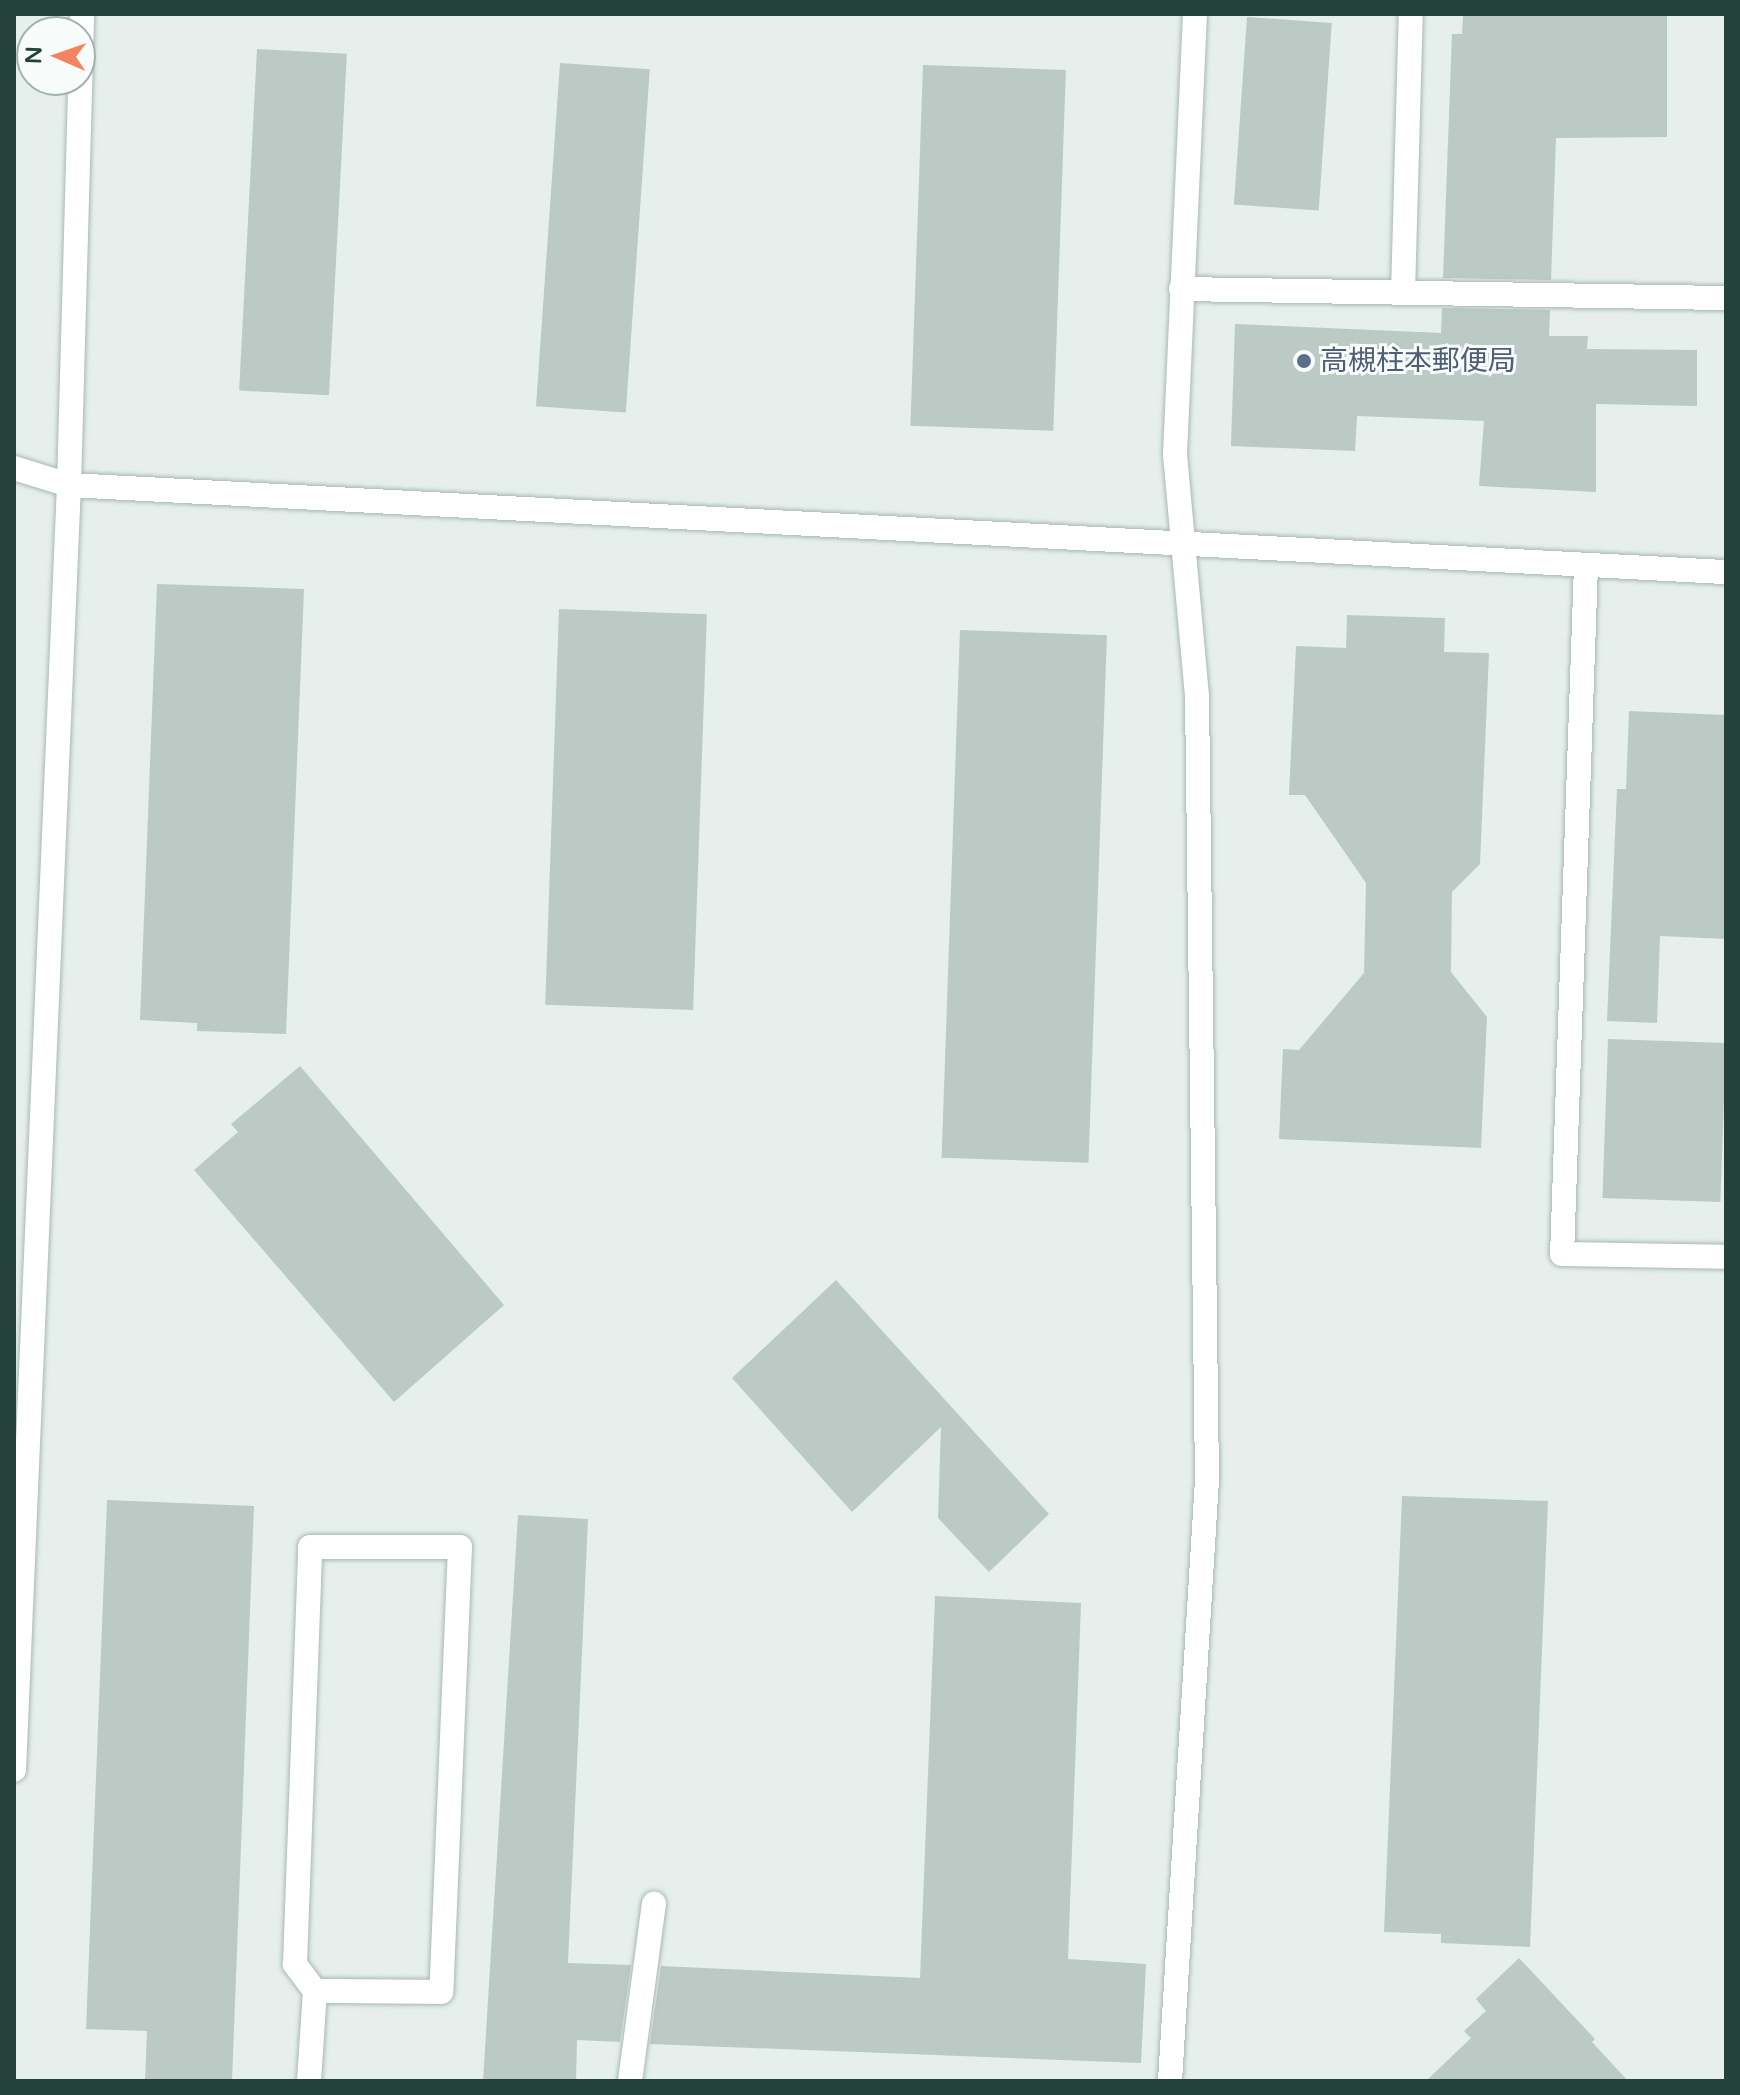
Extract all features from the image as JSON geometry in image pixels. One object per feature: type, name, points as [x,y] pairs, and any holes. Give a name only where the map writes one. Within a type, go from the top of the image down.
[{"type":"street","points":[[14,1770],[69,485],[82,14]]},
{"type":"street","points":[[1170,2081],[1207,1480],[1197,696],[1187,541],[1175,454],[1195,14]]},
{"type":"street","points":[[1403,293],[1411,14]]},
{"type":"street","points":[[1181,289],[1726,298]]},
{"type":"street","points":[[14,468],[69,485],[1187,541],[1726,572]]},
{"type":"street","points":[[1586,565],[1562,1254],[1726,1257]]},
{"type":"street","points":[[309,2081],[315,1991],[295,1964],[310,1547],[460,1547],[441,1992],[315,1991]]},
{"type":"street","points":[[630,2081],[654,1904]]},
{"type":"building","points":[[1463,14],[1667,14],[1667,137],[1556,138],[1551,280],[1443,278],[1452,34],[1462,34]]},
{"type":"building","points":[[1247,17],[1332,23],[1319,210],[1234,205]]},
{"type":"building","points":[[257,49],[347,54],[329,395],[239,391]]},
{"type":"building","points":[[560,63],[650,69],[626,412],[536,406]]},
{"type":"building","points":[[923,65],[1066,70],[1053,431],[910,426]]},
{"type":"building","points":[[1442,308],[1550,310],[1549,336],[1588,336],[1587,349],[1697,350],[1697,406],[1596,404],[1596,492],[1479,486],[1484,421],[1357,416],[1355,451],[1231,446],[1235,324],[1441,333]]},
{"type":"building","points":[[157,584],[304,589],[286,1034],[197,1031],[197,1023],[140,1020]]},
{"type":"building","points":[[559,609],[707,614],[693,1010],[545,1005]]},
{"type":"building","points":[[1347,615],[1445,618],[1444,652],[1489,653],[1480,864],[1452,892],[1451,972],[1487,1017],[1481,1148],[1279,1139],[1283,1049],[1299,1050],[1364,973],[1366,883],[1305,795],[1289,795],[1296,646],[1346,648]]},
{"type":"building","points":[[960,630],[1107,635],[1088,1163],[942,1158]]},
{"type":"building","points":[[1629,711],[1726,715],[1726,939],[1660,936],[1657,1023],[1607,1021],[1617,789],[1626,789]]},
{"type":"building","points":[[1608,1039],[1726,1043],[1720,1202],[1602,1198]]},
{"type":"building","points":[[300,1066],[504,1305],[394,1402],[194,1170],[238,1132],[231,1124]]},
{"type":"building","points":[[836,1280],[1049,1514],[989,1572],[938,1518],[941,1427],[852,1512],[732,1378]]},
{"type":"building","points":[[1402,1496],[1548,1501],[1530,1947],[1441,1943],[1441,1934],[1384,1932]]},
{"type":"building","points":[[107,1500],[254,1506],[232,2081],[145,2081],[147,2031],[86,2029]]},
{"type":"building","points":[[518,1515],[588,1519],[568,1963],[631,1965],[620,2042],[577,2040],[576,2081],[483,2081]]},
{"type":"building","points":[[935,1596],[1081,1603],[1068,1959],[1146,1964],[1141,2063],[650,2044],[661,1966],[920,1978]]},
{"type":"building","points":[[1519,1958],[1595,2039],[1592,2042],[1628,2081],[1426,2081],[1471,2038],[1464,2031],[1486,2011],[1476,1999]]},
{"type":"place","name":"高槻柱本郵便局","points":[[1304,361]]}]
